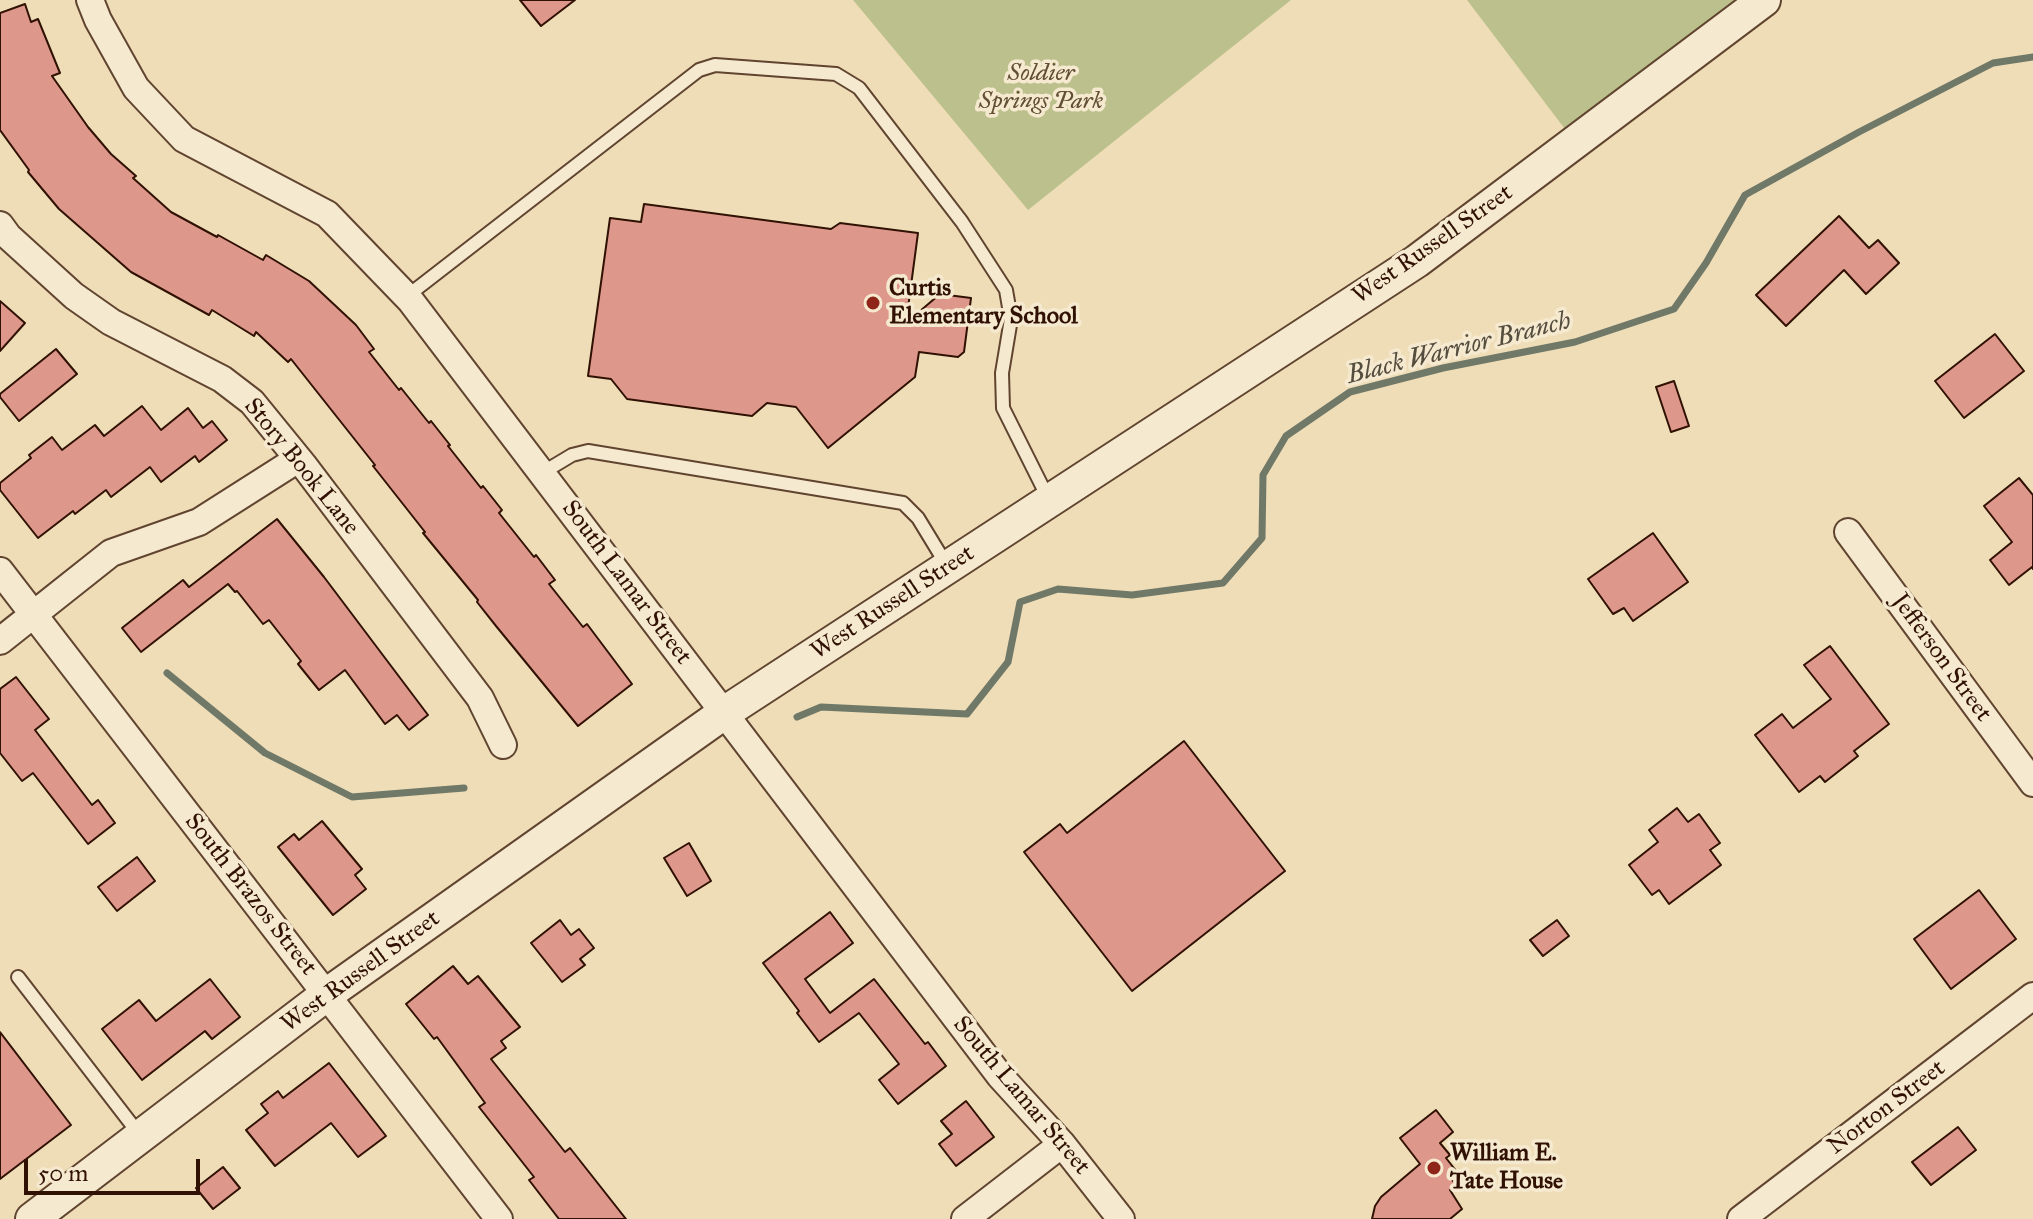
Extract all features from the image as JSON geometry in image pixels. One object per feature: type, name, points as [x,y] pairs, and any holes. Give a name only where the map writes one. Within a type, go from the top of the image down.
[{"type":"street","name":"South Lamar Street","points":[[90,0],[136,88],[184,139],[327,214],[406,297],[1000,1076],[1062,1144],[1121,1219]]},
{"type":"street","name":"West Russell Street","points":[[32,1219],[326,995],[724,713],[1417,261],[1764,0]]},
{"type":"street","name":"Story Book Lane","points":[[0,225],[74,296],[111,322],[222,379],[252,402],[480,698],[503,745]]},
{"type":"street","points":[[0,641],[111,553],[199,522],[298,459]]},
{"type":"street","name":"Jefferson Street","points":[[1848,532],[2033,783]]},
{"type":"street","name":"South Brazos Street","points":[[0,571],[499,1219]]},
{"type":"street","name":"Norton Street","points":[[1741,1219],[2033,996]]},
{"type":"street","points":[[965,1219],[1062,1144]]},
{"type":"lane","points":[[406,297],[699,70],[715,65],[836,74],[859,88],[962,222],[1006,290],[1011,319],[1002,373],[1003,408],[1049,500]]},
{"type":"lane","points":[[542,473],[572,455],[588,451],[903,503],[918,518],[948,567]]},
{"type":"lane","points":[[18,977],[141,1136]]},
{"type":"green space","name":"Soldier Springs Park","points":[[853,0],[1291,0],[1028,210]]},
{"type":"green space","points":[[1467,0],[1738,0],[1568,133]]},
{"type":"building","points":[[520,0],[575,0],[541,26]]},
{"type":"building","points":[[25,4],[31,22],[38,19],[60,73],[52,76],[111,154],[171,212],[263,260],[266,255],[309,281],[356,325],[374,349],[369,352],[399,390],[401,388],[429,423],[431,421],[481,488],[483,486],[502,510],[499,513],[555,580],[549,584],[583,627],[587,624],[632,684],[578,726],[423,533],[375,465],[291,359],[288,362],[256,332],[254,336],[212,310],[209,315],[131,272],[59,209],[28,172],[0,130],[0,13]]},
{"type":"building","points":[[644,204],[831,229],[840,223],[918,233],[906,323],[940,294],[971,298],[964,352],[958,357],[919,352],[915,377],[828,448],[796,407],[767,403],[752,416],[627,399],[611,379],[588,376],[610,218],[641,222]]},
{"type":"building","points":[[1839,216],[1869,248],[1878,240],[1899,263],[1866,294],[1844,270],[1786,326],[1756,295]]},
{"type":"building","points":[[0,301],[25,323],[0,351]]},
{"type":"building","points":[[1995,334],[2024,371],[1964,418],[1935,381]]},
{"type":"building","points":[[56,349],[77,374],[19,421],[0,394]]},
{"type":"building","points":[[1674,381],[1689,426],[1671,432],[1656,387]]},
{"type":"building","points":[[142,406],[161,430],[188,408],[203,428],[212,421],[227,440],[199,462],[195,456],[161,482],[150,467],[111,497],[106,490],[38,538],[0,490],[0,483],[52,437],[62,450],[95,425],[104,436]]},
{"type":"building","points":[[2019,478],[2033,495],[2033,569],[2009,585],[1990,560],[2012,542],[1984,506]]},
{"type":"building","points":[[277,519],[428,715],[409,730],[397,715],[385,724],[345,670],[319,690],[269,620],[263,624],[228,584],[141,652],[122,628],[183,580],[189,587]]},
{"type":"building","points":[[1653,533],[1688,582],[1633,621],[1624,608],[1613,614],[1588,579]]},
{"type":"building","points":[[1830,646],[1889,724],[1854,751],[1858,756],[1825,782],[1820,776],[1799,792],[1755,735],[1782,714],[1793,728],[1831,699],[1804,665]]},
{"type":"building","points":[[16,677],[49,719],[35,730],[92,805],[98,800],[115,823],[88,844],[33,773],[22,781],[0,753],[0,689]]},
{"type":"building","points":[[1184,741],[1285,871],[1132,991],[1024,852],[1060,824],[1067,833]]},
{"type":"building","points":[[1677,808],[1688,822],[1699,814],[1720,843],[1710,850],[1721,865],[1669,904],[1659,890],[1652,895],[1629,865],[1658,842],[1649,830]]},
{"type":"building","points":[[322,821],[362,869],[355,875],[366,889],[333,915],[278,847],[294,834],[299,840]]},
{"type":"building","points":[[689,843],[711,881],[687,896],[664,858]]},
{"type":"building","points":[[137,857],[155,881],[117,911],[98,887]]},
{"type":"building","points":[[1979,890],[2016,939],[1951,989],[1914,939]]},
{"type":"building","points":[[830,912],[853,943],[805,979],[830,1013],[874,979],[946,1066],[898,1104],[879,1080],[899,1064],[859,1013],[819,1042],[763,963]]},
{"type":"building","points":[[560,920],[571,935],[579,929],[594,948],[580,959],[585,965],[562,982],[531,943]]},
{"type":"building","points":[[1557,920],[1569,936],[1543,956],[1530,940]]},
{"type":"building","points":[[453,966],[468,984],[478,976],[520,1027],[501,1041],[506,1048],[491,1059],[565,1152],[570,1148],[626,1219],[559,1219],[529,1180],[534,1177],[479,1107],[485,1103],[437,1037],[434,1039],[406,1004]]},
{"type":"building","points":[[210,979],[240,1017],[212,1039],[205,1031],[142,1080],[102,1029],[139,1000],[156,1021]]},
{"type":"building","points":[[0,1032],[71,1125],[0,1179]]},
{"type":"building","points":[[329,1063],[386,1136],[358,1157],[331,1123],[275,1166],[246,1130],[268,1113],[261,1104],[278,1091],[283,1098]]},
{"type":"building","points":[[966,1101],[994,1137],[956,1166],[939,1144],[952,1134],[941,1121]]},
{"type":"building","name":"William E. Tate House","points":[[1436,1110],[1453,1132],[1440,1143],[1450,1155],[1446,1158],[1457,1172],[1450,1177],[1456,1185],[1450,1190],[1462,1209],[1450,1219],[1372,1219],[1381,1197],[1420,1164],[1400,1138]]},
{"type":"building","points":[[1958,1127],[1976,1150],[1931,1185],[1912,1162]]},
{"type":"building","points":[[223,1167],[240,1188],[213,1209],[196,1188]]},
{"type":"waterway","name":"Black Warrior Branch","points":[[797,717],[821,707],[967,714],[1008,662],[1020,602],[1058,589],[1132,595],[1223,583],[1262,538],[1263,475],[1286,436],[1350,392],[1443,368],[1575,342],[1674,309],[1706,263],[1745,195],[1993,63],[2033,57]]},
{"type":"waterway","name":"Black Warrior Branch","points":[[167,673],[265,753],[352,797],[464,788]]},
{"type":"place","name":"Curtis Elementary School","points":[[873,303]]},
{"type":"place","name":"William E. Tate House","points":[[1434,1168]]}]
